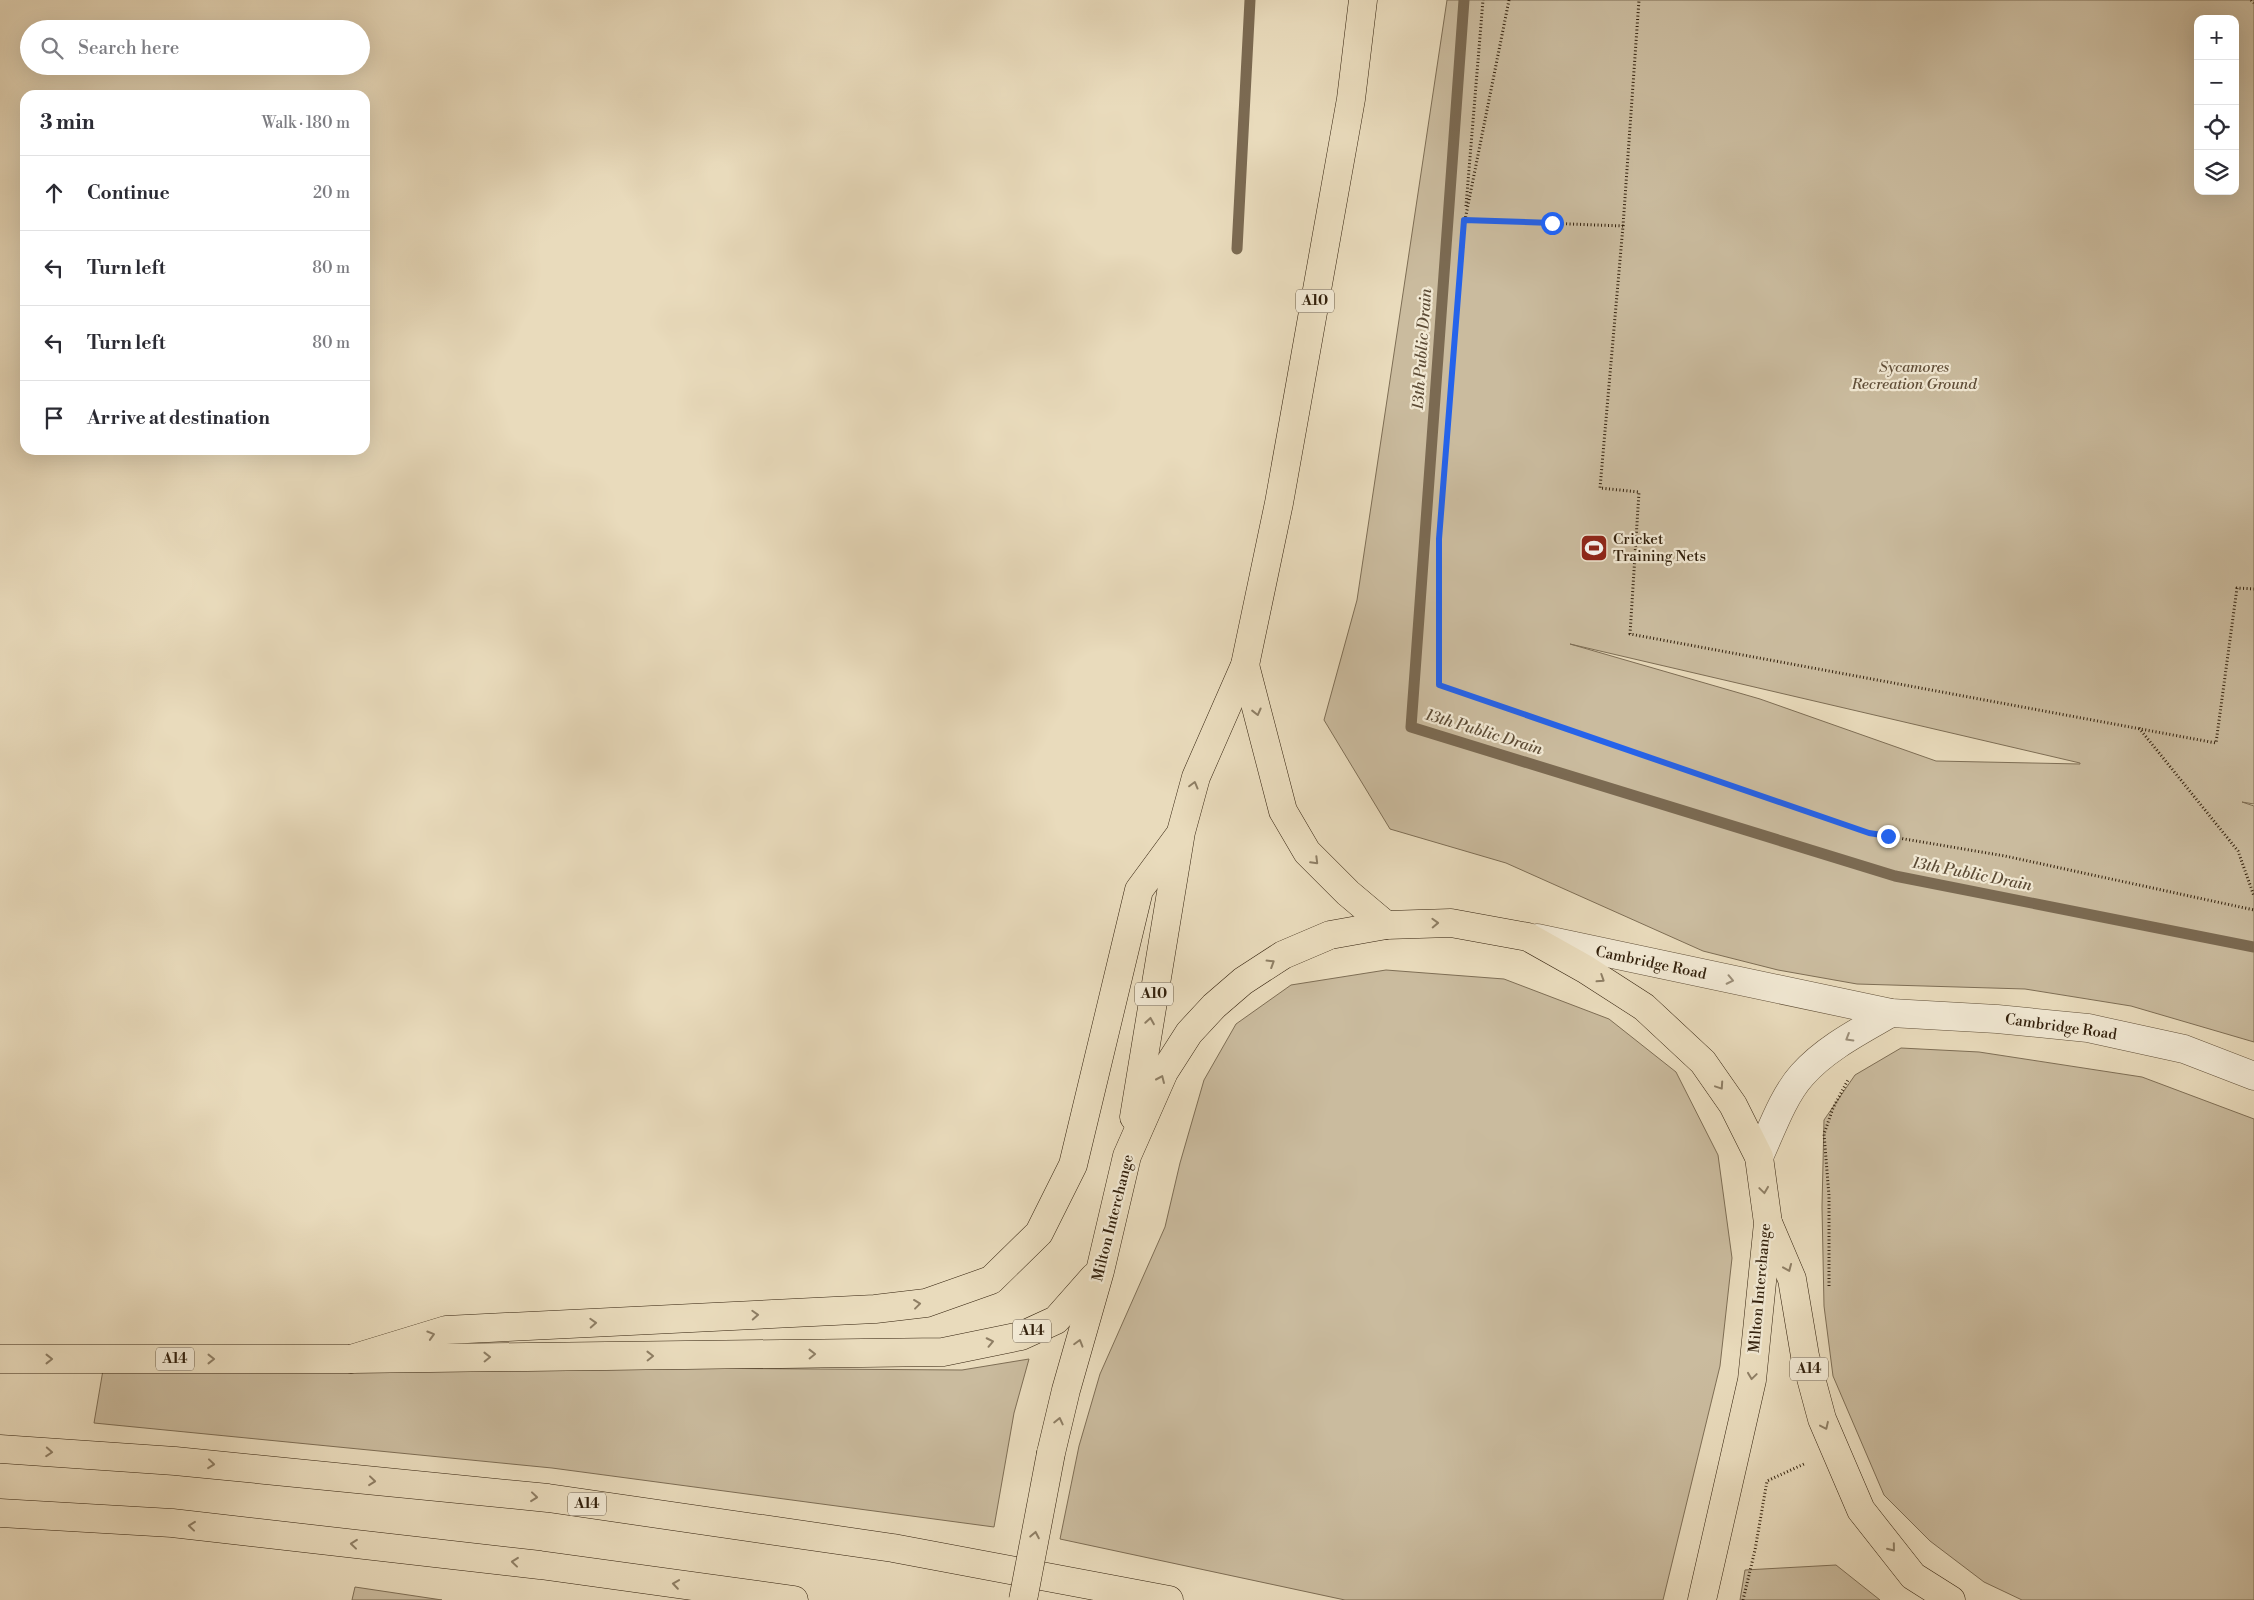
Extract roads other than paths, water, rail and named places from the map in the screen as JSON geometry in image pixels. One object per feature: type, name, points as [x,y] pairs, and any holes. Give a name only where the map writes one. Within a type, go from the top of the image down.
[{"type":"highway","name":"A10","points":[[1127,1156],[1181,832],[1196,776],[1245,665],[1279,503],[1351,99],[1362,0]]},
{"type":"highway","name":"A10","points":[[1245,665],[1283,811],[1306,852],[1348,893],[1386,925]]},
{"type":"highway","name":"A14","points":[[351,1359],[446,1330],[875,1309],[926,1302],[991,1280],[1039,1233],[1073,1165],[1139,890],[1181,832]]},
{"type":"highway","name":"Milton Interchange","points":[[1022,1600],[1066,1390],[1100,1270],[1127,1156],[1164,1072],[1189,1033],[1214,1006],[1243,980],[1283,955],[1330,935],[1386,925],[1451,923],[1528,937],[1585,969],[1644,1007],[1704,1062],[1733,1106],[1759,1157],[1768,1224],[1752,1380],[1702,1600]]},
{"type":"highway","name":"A14","points":[[1768,1224],[1792,1279],[1808,1365],[1822,1419],[1861,1510],[1914,1576],[1951,1600]]},
{"type":"highway","name":"A14","points":[[0,1359],[351,1359],[943,1352],[1021,1336],[1056,1320],[1100,1270]]},
{"type":"highway","name":"A14","points":[[0,1449],[175,1461],[548,1498],[894,1548],[1169,1600]]},
{"type":"highway","points":[[0,1513],[191,1526],[540,1565],[794,1600]]},
{"type":"street","name":"Cambridge Road","points":[[1528,937],[1891,1013],[1997,1019],[2088,1028],[2184,1049],[2254,1076]]},
{"type":"street","points":[[1759,1157],[1780,1110],[1801,1075],[1834,1047],[1891,1013]]},
{"type":"waterway","points":[[1237,249],[1250,0]]},
{"type":"waterway","name":"13th Public Drain","points":[[1464,0],[1411,727],[1895,876],[2254,947]]},
{"type":"place","name":"Cricket Training Nets","points":[[1594,548]]},
{"type":"park label","name":"Sycamores Recreation Ground","points":[[1914,376]]}]
